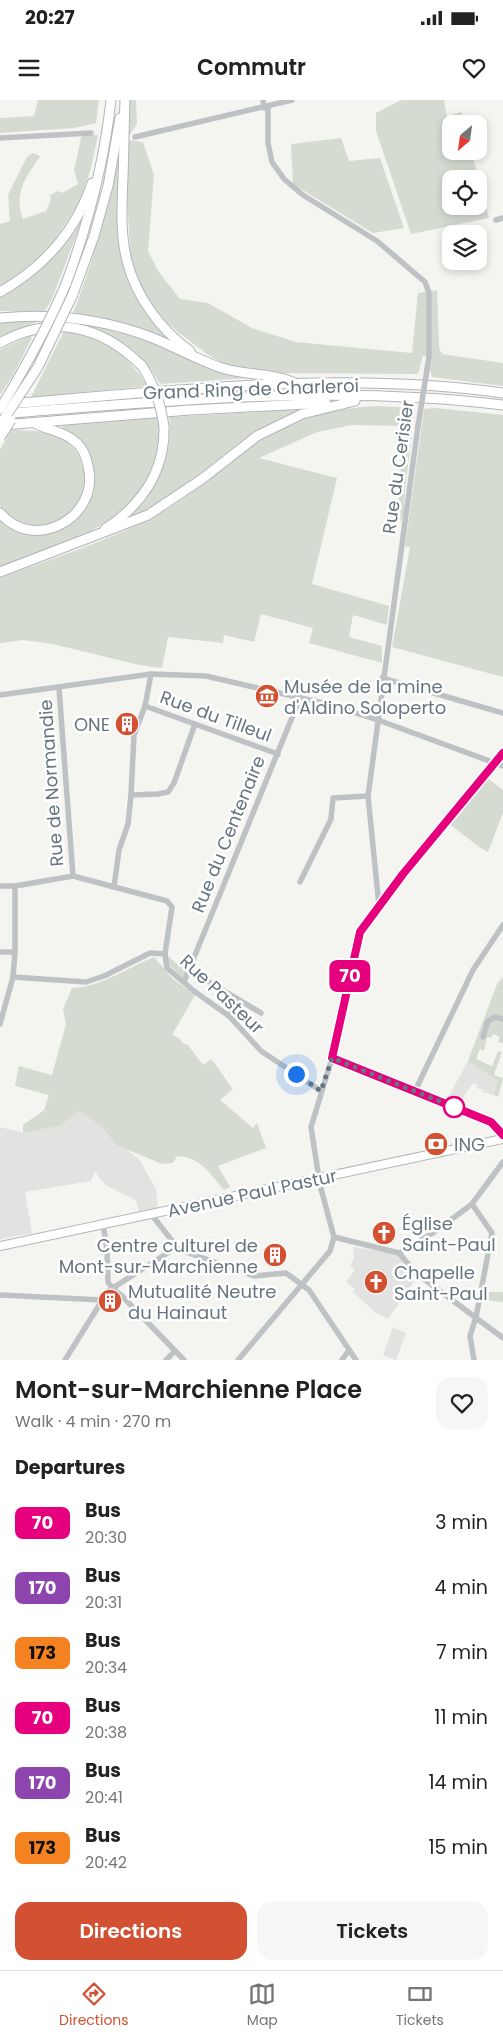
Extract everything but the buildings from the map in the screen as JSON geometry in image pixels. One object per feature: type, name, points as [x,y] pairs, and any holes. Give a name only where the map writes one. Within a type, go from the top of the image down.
[{"type":"highway","points":[[0,409],[30,362],[50,321],[83,238],[100,167],[110,100]]},
{"type":"highway","points":[[0,425],[38,367],[73,294],[94,236],[108,186],[124,100]]},
{"type":"highway","points":[[124,100],[122,235],[127,261],[133,280],[156,319],[180,343],[205,361]]},
{"type":"highway","points":[[0,292],[28,273],[62,241],[79,214],[100,167]]},
{"type":"highway","points":[[0,318],[27,315],[57,316],[102,323],[146,336],[205,361],[243,373],[283,378],[296,384]]},
{"type":"highway","points":[[0,343],[17,334],[36,328],[78,328],[94,333],[114,343],[132,356],[142,366],[152,382],[158,396],[164,427],[164,441],[159,464],[147,491],[125,514],[90,538]]},
{"type":"highway","name":"Grand Ring de Charleroi","points":[[0,404],[226,386],[296,384],[398,385],[503,393]]},
{"type":"highway","name":"Grand Ring de Charleroi","points":[[0,414],[226,397],[303,395],[396,396],[503,405]]},
{"type":"highway","points":[[0,437],[19,405],[20,396]]},
{"type":"highway","points":[[0,425],[190,410],[382,401],[396,396]]},
{"type":"highway","points":[[0,572],[148,515],[167,504],[249,441],[287,420],[317,409],[354,401]]},
{"type":"highway","points":[[0,513],[14,524],[28,530],[44,530],[59,526],[70,519],[85,501],[90,474],[82,449],[74,440],[63,433],[32,422]]},
{"type":"main road","name":"Avenue Paul Pastur","points":[[0,1246],[503,1139]]},
{"type":"street","name":"Rue du Cerisier","points":[[262,100],[266,107],[268,143],[272,162],[284,180],[303,196],[377,241],[425,282],[429,293],[429,357],[382,678],[368,796],[379,906]]},
{"type":"street","points":[[135,137],[292,100]]},
{"type":"street","points":[[0,138],[91,133]]},
{"type":"street","points":[[496,220],[503,218]]},
{"type":"street","points":[[114,887],[119,850],[128,824],[134,735],[145,706],[150,674]]},
{"type":"street","points":[[0,695],[150,674],[206,676],[300,698],[378,720],[503,766]]},
{"type":"street","points":[[382,678],[503,713]]},
{"type":"street","name":"Rue de Normandie","points":[[59,688],[73,876]]},
{"type":"street","name":"Rue du Centenaire","points":[[184,982],[300,698]]},
{"type":"street","name":"Rue du Tilleul","points":[[145,706],[278,754]]},
{"type":"street","points":[[131,795],[168,792],[174,783],[195,724]]},
{"type":"street","points":[[238,1360],[330,1251],[334,1237],[320,1179],[311,1127],[332,1058],[360,932],[503,753]]},
{"type":"street","points":[[300,882],[331,819],[333,798],[368,796]]},
{"type":"street","points":[[0,886],[15,886],[73,876],[158,897],[167,901],[172,907],[165,954]]},
{"type":"street","points":[[0,1024],[13,977],[15,886]]},
{"type":"street","points":[[415,1091],[473,970],[503,925]]},
{"type":"street","points":[[0,952],[15,952]]},
{"type":"street","name":"Rue Pasteur","points":[[13,977],[86,982],[104,976],[150,954],[165,954],[167,968],[229,1016],[262,1051],[321,1091]]},
{"type":"street","points":[[189,970],[261,1013]]},
{"type":"street","points":[[229,1016],[240,1001]]},
{"type":"street","points":[[483,1038],[488,1020],[495,1016],[503,1019]]},
{"type":"street","points":[[332,1058],[491,1122],[503,1135]]},
{"type":"street","points":[[399,1253],[436,1231],[472,1204],[503,1162]]},
{"type":"street","points":[[472,1204],[492,1233],[476,1317],[470,1336],[474,1360]]},
{"type":"street","points":[[151,1214],[177,1248],[254,1276],[286,1273],[303,1285],[309,1290],[356,1360]]},
{"type":"street","points":[[103,1224],[107,1250],[108,1282],[184,1360]]},
{"type":"street","points":[[334,1237],[399,1253],[416,1274],[503,1338]]},
{"type":"street","points":[[65,1360],[98,1310],[108,1291],[177,1248]]},
{"type":"street","points":[[0,1295],[103,1300]]},
{"type":"street","points":[[342,1360],[349,1350]]},
{"type":"street","points":[[166,1360],[175,1351]]},
{"type":"shaded area","points":[[38,100],[99,100],[96,123],[74,128],[0,133],[0,118],[34,116]]},
{"type":"shaded area","points":[[130,100],[136,100],[137,124],[129,136]]},
{"type":"shaded area","points":[[401,100],[444,100],[447,115],[442,115],[442,160],[474,160],[476,170],[442,170],[442,215],[487,215],[487,210],[489,218],[455,225],[442,225],[442,228],[411,234],[376,131],[376,113]]},
{"type":"shaded area","points":[[82,134],[98,135],[91,168],[79,204],[46,253],[10,282],[0,286],[0,224],[10,221],[8,195],[27,157],[33,153],[40,156],[26,178],[20,193],[19,201],[23,219],[46,211],[51,200],[50,195],[58,191],[62,193],[78,184],[74,170]]},
{"type":"shaded area","points":[[341,138],[349,161],[380,158],[404,228],[373,233],[293,184],[291,144]]},
{"type":"shaded area","points":[[128,140],[143,142],[154,175],[148,251],[158,271],[180,299],[208,303],[252,328],[296,342],[412,353],[418,293],[437,290],[439,348],[442,354],[503,363],[503,386],[432,377],[430,370],[432,357],[423,356],[418,374],[272,373],[222,363],[207,354],[165,321],[144,294],[131,264],[126,182]]},
{"type":"shaded area","points":[[120,149],[119,229],[128,277],[138,299],[153,321],[174,342],[123,323],[73,313],[88,273],[100,232]]},
{"type":"shaded area","points":[[84,209],[86,210],[52,299],[45,311],[0,311],[0,296],[39,269],[49,259],[68,237]]},
{"type":"shaded area","points":[[32,320],[37,322],[0,338],[0,323]]},
{"type":"shaded area","points":[[69,320],[146,340],[214,369],[248,378],[160,384],[144,360],[122,342],[96,330],[68,324]]},
{"type":"shaded area","points":[[64,331],[89,337],[112,348],[131,364],[147,386],[31,397]]},
{"type":"shaded area","points":[[31,335],[32,338],[13,375],[0,395],[0,350]]},
{"type":"shaded area","points":[[379,406],[415,408],[404,513],[401,523],[398,490],[404,426],[352,425],[317,432],[259,458],[337,478],[312,584],[389,606],[387,625],[353,615],[349,637],[382,646],[382,663],[309,643],[313,628],[261,614],[254,642],[224,635],[223,643],[168,637],[162,668],[139,665],[53,644],[23,640],[0,643],[0,578],[101,541],[159,514],[184,498],[254,444],[284,427],[329,412]]},
{"type":"shaded area","points":[[435,408],[503,415],[503,677],[392,647],[410,547],[405,546],[424,409]]},
{"type":"shaded area","points":[[305,409],[256,432],[158,504],[123,521],[144,500],[160,475],[168,447],[169,417]]},
{"type":"shaded area","points":[[158,418],[158,451],[148,479],[132,501],[110,519],[85,534],[57,547],[0,568],[0,518],[48,533],[60,530],[70,524],[80,515],[87,504],[92,491],[93,466],[87,452],[64,430],[62,425]]},
{"type":"shaded area","points":[[11,430],[50,434],[64,440],[80,458],[84,471],[84,485],[80,498],[72,510],[61,519],[48,524],[32,525],[14,518],[0,506],[0,450]]},
{"type":"shaded area","points":[[487,778],[503,790],[503,813],[488,852],[451,825]]},
{"type":"shaded area","points":[[168,956],[177,964],[180,961],[189,967],[183,978],[168,964]]},
{"type":"shaded area","points":[[154,957],[173,979],[195,995],[172,1035],[179,1038],[184,1044],[187,1044],[203,1065],[211,1059],[214,1062],[233,1089],[220,1100],[253,1128],[257,1123],[266,1148],[218,1166],[230,1187],[224,1190],[204,1167],[186,1157],[177,1156],[173,1163],[162,1164],[116,1145],[102,1127],[79,1111],[60,1126],[23,1133],[23,1125],[44,1110],[49,1095],[15,1086],[19,1066],[52,1075],[66,1024],[63,1009],[72,988],[104,981]]},
{"type":"shaded area","points":[[503,977],[503,1043],[498,1042],[500,1037],[493,1034],[491,1038],[487,1037],[484,1051],[480,1049],[476,1059],[492,1066],[498,1051],[502,1052],[494,1075],[503,1078],[498,1097],[494,1095],[498,1081],[468,1061],[497,984]]},
{"type":"shaded area","points":[[468,1061],[498,1081],[498,1085],[494,1095],[482,1092],[483,1090],[476,1088],[478,1085],[473,1083],[459,1104],[447,1099]]},
{"type":"shaded area","points":[[79,1111],[102,1127],[116,1145],[139,1159],[156,1189],[158,1209],[139,1213],[136,1200],[107,1186],[95,1171],[91,1181],[25,1192],[32,1233],[0,1239],[0,1127],[23,1133],[60,1126]]},
{"type":"shaded area","points":[[353,1247],[398,1254],[417,1277],[388,1319],[376,1313],[353,1292],[355,1289],[346,1282],[355,1270],[350,1266],[354,1258]]},
{"type":"shaded area","points":[[485,1292],[503,1292],[503,1302],[485,1300]]},
{"type":"shaded area","points":[[393,1327],[406,1333],[396,1360],[383,1355]]},
{"type":"bus line","name":"70","points":[[503,753],[403,874],[360,932],[332,1058],[491,1122],[503,1135]]},
{"type":"place","name":"Musée de la mine d'Aldino Soloperto","points":[[267,696]]},
{"type":"place","name":"ONE","points":[[127,724]]},
{"type":"place","name":"ING","points":[[436,1144]]},
{"type":"place","name":"Église Saint-Paul","points":[[384,1233]]},
{"type":"place","name":"Centre culturel de Mont-sur-Marchienne","points":[[275,1255]]},
{"type":"place","name":"Chapelle Saint-Paul","points":[[376,1282]]},
{"type":"place","name":"Mutualité Neutre du Hainaut","points":[[110,1301]]},
{"type":"route","points":[[296,1074],[321,1091],[332,1058],[459,1109],[454,1107]]}]
